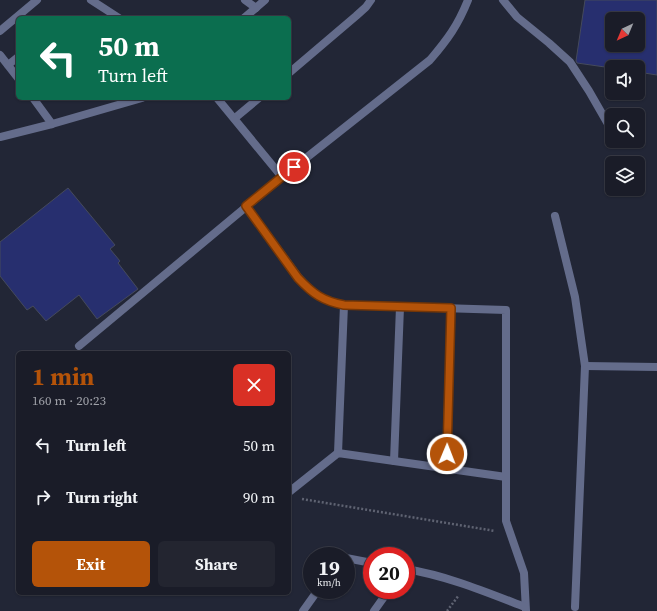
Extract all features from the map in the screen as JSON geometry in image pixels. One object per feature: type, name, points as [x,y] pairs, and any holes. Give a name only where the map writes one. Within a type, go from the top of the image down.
[{"type":"street","points":[[18,16],[37,0]]},
{"type":"street","points":[[91,0],[116,16]]},
{"type":"street","points":[[245,0],[256,8]]},
{"type":"street","points":[[246,16],[265,0]]},
{"type":"street","points":[[291,71],[356,16],[371,0]]},
{"type":"street","points":[[79,346],[282,176],[430,60],[447,40],[460,19],[468,0]]},
{"type":"street","points":[[503,0],[517,17],[570,62],[605,119]]},
{"type":"street","points":[[0,31],[16,18]]},
{"type":"street","points":[[0,55],[16,75]]},
{"type":"street","points":[[8,65],[16,59]]},
{"type":"street","points":[[34,100],[52,124]]},
{"type":"street","points":[[0,137],[135,100]]},
{"type":"street","points":[[219,100],[282,176]]},
{"type":"street","points":[[235,118],[257,100]]},
{"type":"street","points":[[246,206],[298,278],[319,297],[330,302],[344,305],[506,310],[506,520],[509,533],[516,548],[524,573],[526,609],[467,585],[415,571]]},
{"type":"street","points":[[555,216],[575,297],[584,366],[575,607]]},
{"type":"street","points":[[338,453],[344,305]]},
{"type":"street","points":[[394,461],[400,307]]},
{"type":"street","points":[[446,468],[451,308]]},
{"type":"street","points":[[584,366],[657,367]]},
{"type":"street","points":[[291,490],[338,453],[506,477]]},
{"type":"street","points":[[304,611],[312,599]]},
{"type":"street","points":[[374,611],[382,599]]},
{"type":"path","points":[[297,498],[509,533]]},
{"type":"building","points":[[585,0],[657,0],[657,75],[645,73],[645,60],[605,60],[605,67],[577,63],[576,61]]},
{"type":"building","points":[[68,188],[115,245],[110,249],[120,261],[118,263],[138,289],[97,319],[79,295],[46,321],[33,306],[27,310],[0,276],[0,242]]},
{"type":"route","points":[[294,167],[246,206],[298,278],[308,288],[319,297],[330,302],[344,305],[451,308],[447,454]]}]
